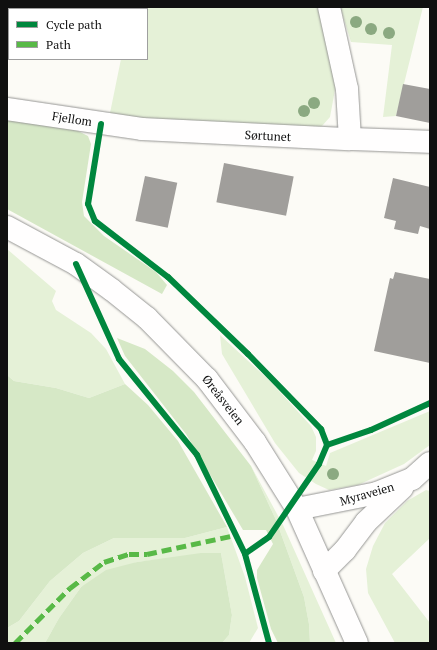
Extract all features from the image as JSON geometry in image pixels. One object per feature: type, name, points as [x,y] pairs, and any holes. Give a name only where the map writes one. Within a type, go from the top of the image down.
[{"type":"street","points":[[329,7],[347,89],[350,139]]},
{"type":"street","name":"Fjellom","points":[[7,110],[142,129],[186,132]]},
{"type":"street","name":"Sørtunet","points":[[186,132],[430,142]]},
{"type":"street","name":"Øreåsveien","points":[[7,228],[76,264],[141,313],[177,346],[231,407],[297,509],[357,643]]},
{"type":"street","name":"Myraveien","points":[[297,509],[377,493],[412,479],[430,463]]},
{"type":"street","points":[[324,571],[345,550],[366,522],[412,479]]},
{"type":"green space","points":[[321,7],[337,79],[330,117],[322,126],[312,131],[168,124],[110,113],[121,60],[148,60],[148,8],[132,8]]},
{"type":"green space","points":[[340,7],[423,7],[396,116],[383,117],[392,45],[351,42]]},
{"type":"green space","points":[[7,120],[74,129],[88,136],[91,144],[82,202],[84,216],[104,236],[156,272],[167,285],[162,294],[7,209]]},
{"type":"green space","points":[[7,249],[56,291],[52,301],[56,310],[91,333],[106,349],[125,384],[89,398],[56,388],[14,381],[7,375]]},
{"type":"green space","points":[[220,335],[271,382],[311,426],[316,437],[316,451],[312,460],[326,466],[330,453],[430,411],[430,445],[404,464],[358,485],[329,490],[316,484],[299,473],[275,443],[222,354]]},
{"type":"green space","points":[[117,338],[145,349],[173,371],[194,392],[251,466],[276,520],[304,597],[309,624],[310,643],[278,643],[271,629],[257,578],[257,570],[273,544],[266,530],[243,530],[186,434],[125,356]]},
{"type":"green space","points":[[7,375],[14,381],[56,388],[89,398],[125,384],[148,405],[178,441],[227,527],[185,538],[114,538],[83,553],[50,581],[19,621],[7,628]]},
{"type":"green space","points":[[251,466],[283,525],[336,643],[310,643],[309,624],[304,597],[276,520]]},
{"type":"green space","points":[[426,490],[430,491],[430,538],[392,574],[430,623],[430,643],[395,643],[368,593],[366,569],[373,546],[385,523],[407,501]]},
{"type":"green space","points":[[227,527],[245,577],[258,628],[249,643],[222,643],[229,635],[232,615],[221,553],[137,562],[81,587],[59,618],[45,643],[7,642],[7,628],[19,621],[50,581],[83,553],[114,538],[185,538]]},
{"type":"green space","points":[[201,553],[221,553],[232,615],[229,635],[222,643],[45,643],[59,618],[81,587],[106,570],[137,562]]},
{"type":"building","points":[[403,84],[430,89],[430,123],[396,116]]},
{"type":"building","points":[[224,163],[294,177],[286,216],[216,202]]},
{"type":"building","points":[[145,176],[177,183],[168,228],[135,221]]},
{"type":"building","points":[[393,178],[430,187],[430,229],[420,226],[418,234],[394,229],[396,221],[384,218]]},
{"type":"building","points":[[395,272],[430,279],[430,363],[374,351],[390,278],[393,279]]},
{"type":"marked path","points":[[15,643],[70,588],[104,562],[129,554],[147,554],[236,535]]},
{"type":"cycle path","points":[[101,124],[88,204],[95,221],[168,277],[248,354],[321,429],[327,445],[319,464],[269,537],[245,554]]},
{"type":"cycle path","points":[[76,264],[119,359],[197,455],[245,554],[269,643]]},
{"type":"cycle path","points":[[327,445],[371,430],[430,403]]}]
